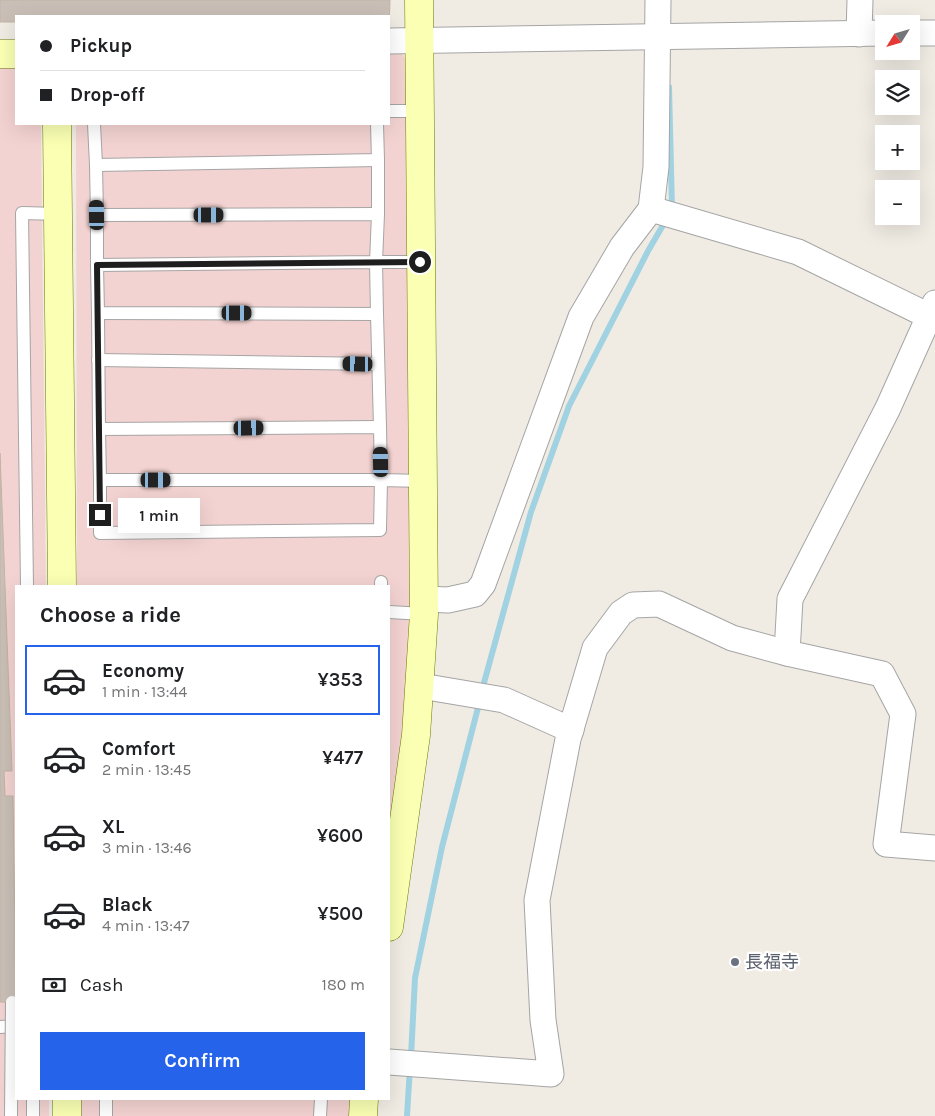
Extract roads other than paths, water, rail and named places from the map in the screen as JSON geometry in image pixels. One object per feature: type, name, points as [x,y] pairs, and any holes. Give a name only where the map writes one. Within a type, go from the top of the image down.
[{"type":"street","points":[[390,920],[407,808],[421,686],[425,607],[420,262],[419,0]]},
{"type":"street","points":[[425,607],[475,594],[483,584],[582,317],[622,247],[652,209],[656,166],[658,0]]},
{"type":"street","points":[[859,34],[860,0]]},
{"type":"street","points":[[390,41],[875,33]]},
{"type":"street","points":[[920,33],[935,33]]},
{"type":"street","points":[[0,54],[15,54]]},
{"type":"street","points":[[57,125],[62,585]]},
{"type":"street","points":[[652,209],[798,252],[933,313],[888,408],[790,599],[787,653]]},
{"type":"street","points":[[390,1062],[551,1074],[543,1020],[537,900],[571,730],[595,648],[621,613],[633,605],[659,604],[732,638],[787,653],[882,674],[903,714],[886,844],[935,848]]},
{"type":"street","points":[[421,686],[504,700],[571,730]]},
{"type":"street","points":[[67,1100],[67,1116]]},
{"type":"street","points":[[363,1116],[364,1100]]},
{"type":"lane","points":[[390,111],[419,111]]},
{"type":"lane","points":[[94,125],[97,215],[100,533],[380,530],[381,480],[376,262],[378,214],[377,125]]},
{"type":"lane","points":[[96,165],[378,160]]},
{"type":"lane","points":[[27,585],[22,213],[58,214]]},
{"type":"lane","points":[[97,215],[378,214]]},
{"type":"lane","points":[[97,265],[420,262]]},
{"type":"lane","points":[[98,313],[377,314]]},
{"type":"lane","points":[[98,360],[378,364]]},
{"type":"lane","points":[[99,429],[380,427]]},
{"type":"lane","points":[[100,480],[423,481]]},
{"type":"lane","points":[[390,612],[425,607]]},
{"type":"lane","points":[[11,1116],[12,1002]]},
{"type":"lane","points":[[0,1027],[15,1026]]},
{"type":"lane","points":[[32,1116],[33,1100]]},
{"type":"lane","points":[[106,1100],[106,1116]]},
{"type":"lane","points":[[320,1116],[321,1100]]},
{"type":"waterway","points":[[669,87],[672,209]]},
{"type":"waterway","points":[[482,690],[531,512],[569,406],[648,251],[666,220]]},
{"type":"waterway","points":[[411,1057],[415,978],[442,847],[480,700]]},
{"type":"waterway","points":[[407,1116],[410,1067]]},
{"type":"place","name":"長福寺","points":[[735,962]]}]
